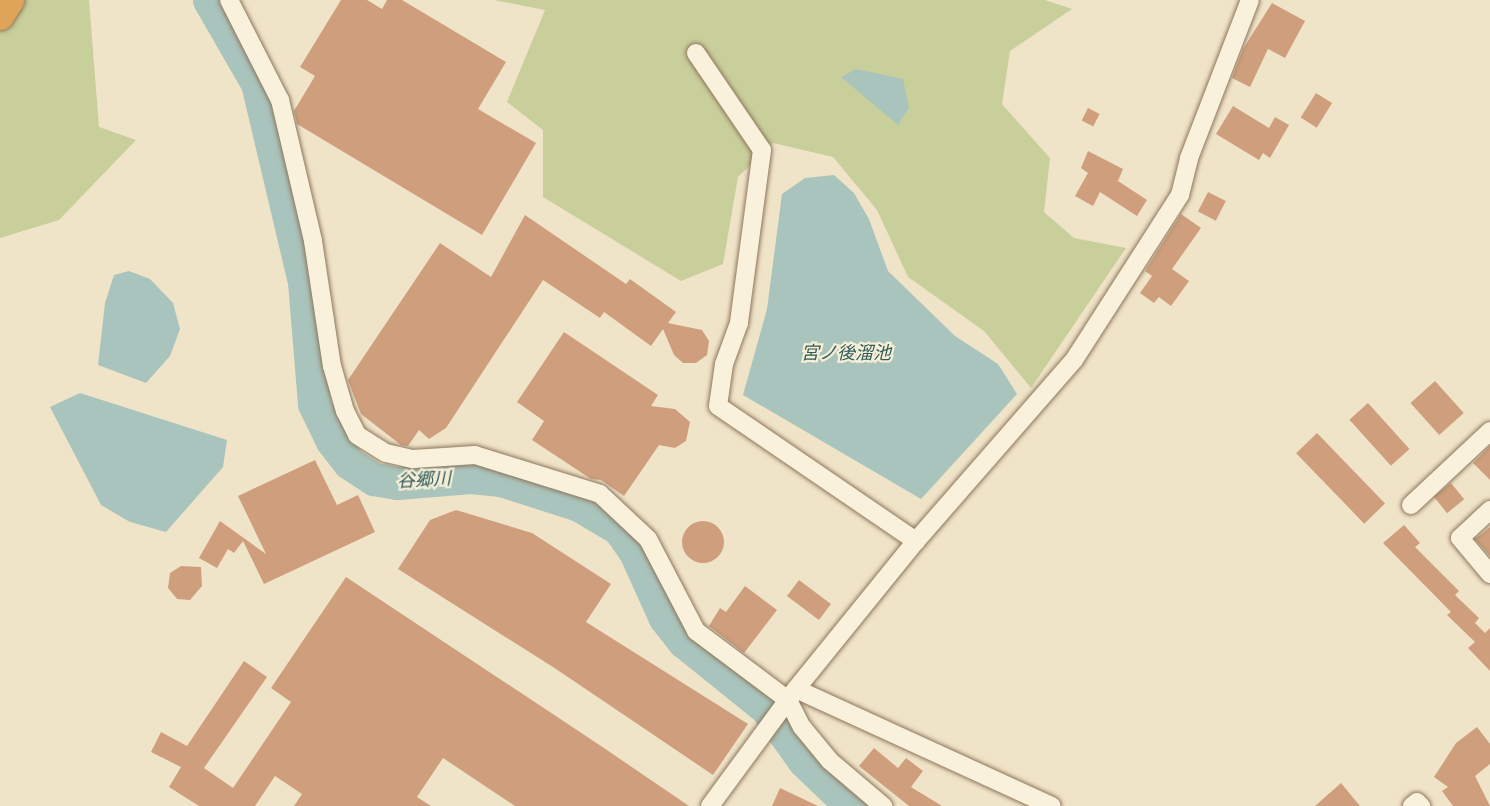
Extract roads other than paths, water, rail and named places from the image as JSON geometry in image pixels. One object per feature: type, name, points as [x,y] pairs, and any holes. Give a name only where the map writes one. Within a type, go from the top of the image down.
[{"type":"highway","points":[[0,16],[10,0]]},
{"type":"street","points":[[229,0],[280,100],[313,241],[333,366],[345,411],[357,435],[386,453],[413,459],[475,455],[600,494],[648,539],[696,632],[789,699],[1052,806]]},
{"type":"street","points":[[710,806],[789,699],[916,541],[1074,360],[1174,205],[1250,0]]},
{"type":"street","points":[[696,53],[762,150],[739,323],[724,364],[718,406],[916,541]]},
{"type":"street","points":[[1411,505],[1490,431]]},
{"type":"street","points":[[1490,510],[1460,538],[1490,574]]},
{"type":"street","points":[[789,699],[802,727],[830,761],[883,806]]},
{"type":"street","points":[[1412,806],[1417,802],[1421,806]]},
{"type":"water","points":[[856,69],[903,79],[909,108],[898,125],[841,77]]},
{"type":"water","name":"宮ノ後溜池","points":[[834,175],[854,193],[869,219],[888,271],[955,336],[998,364],[1017,394],[921,499],[743,395],[767,309],[782,194],[805,178]]},
{"type":"water","points":[[129,271],[150,279],[173,303],[180,329],[170,356],[146,383],[98,365],[105,303],[114,275]]},
{"type":"water","points":[[80,393],[227,440],[223,467],[166,532],[130,522],[101,505],[50,407]]},
{"type":"waterway","name":"谷郷川","points":[[209,0],[257,83],[304,282],[314,404],[332,441],[349,463],[374,479],[397,483],[471,477],[501,480],[579,505],[619,529],[635,552],[665,618],[684,642],[766,708],[804,761],[851,806]]}]
